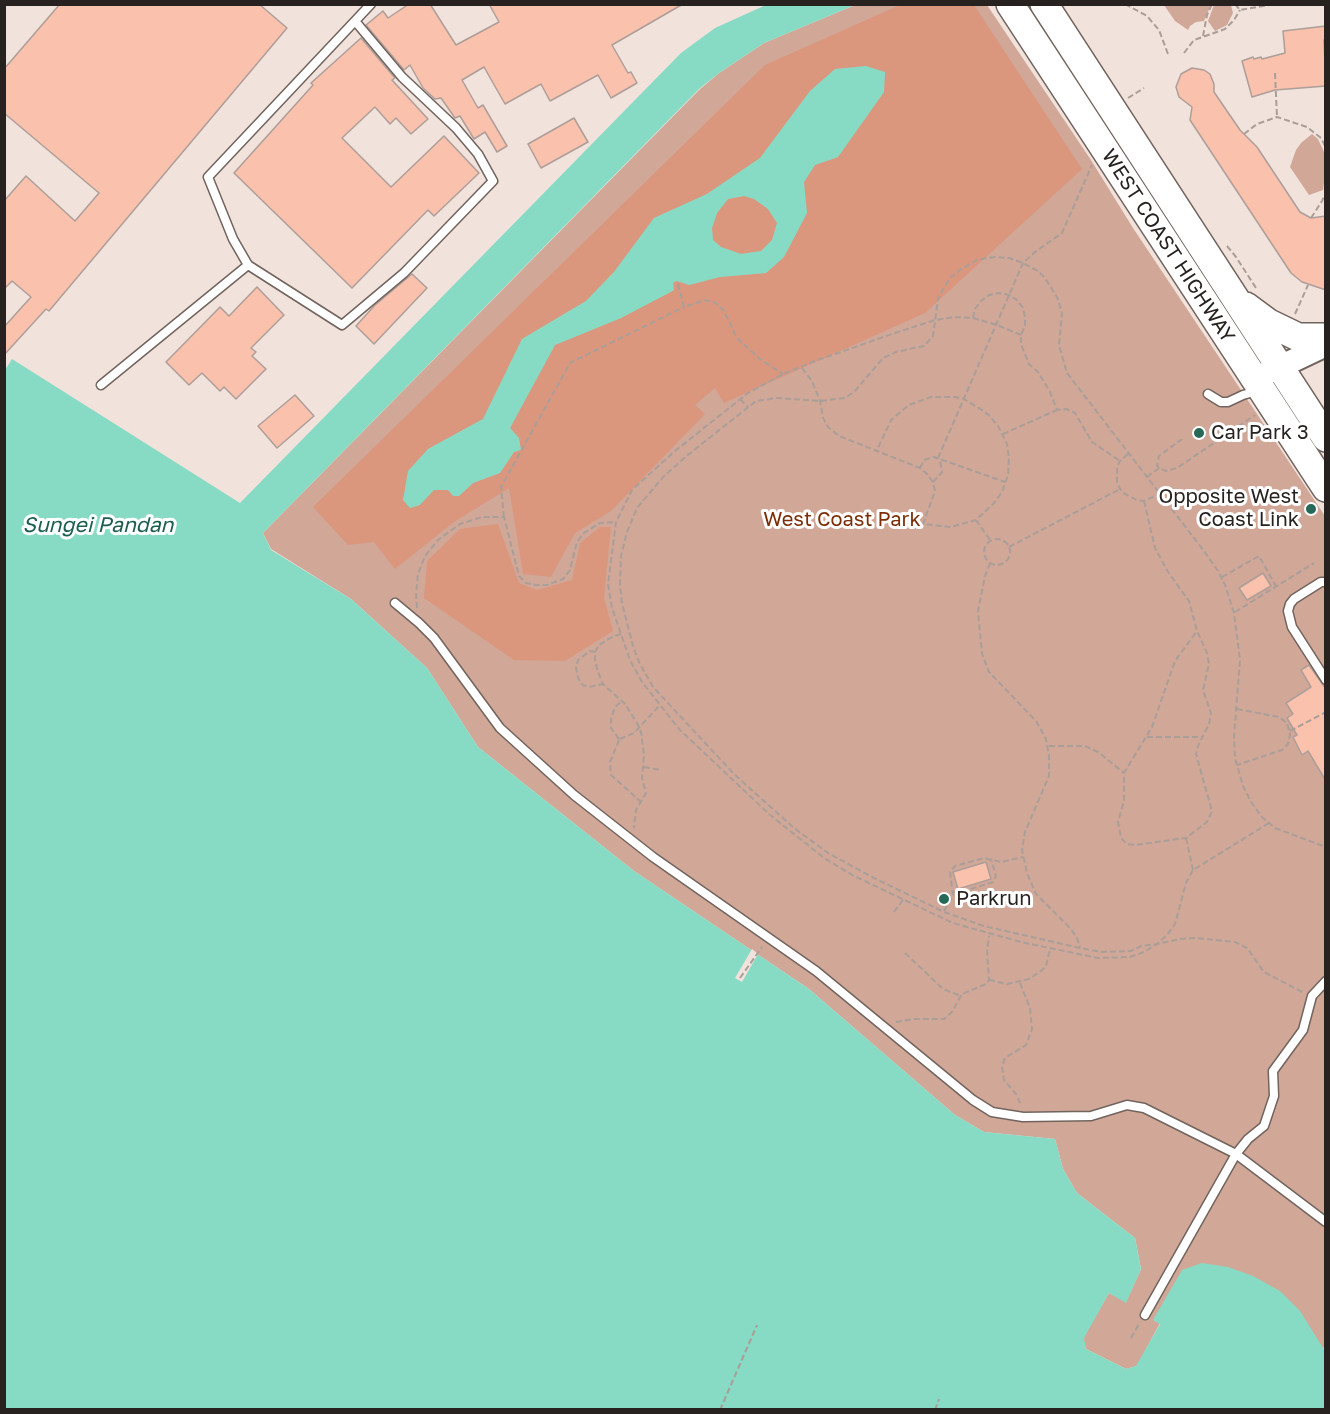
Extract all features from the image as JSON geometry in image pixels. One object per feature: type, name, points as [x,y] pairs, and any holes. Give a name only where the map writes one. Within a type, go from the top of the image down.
[{"type":"highway","name":"WEST COAST HIGHWAY","points":[[1010,4],[1326,488]]},
{"type":"highway","name":"WEST COAST HIGHWAY","points":[[1044,4],[1326,438]]},
{"type":"highway","points":[[1233,297],[1269,322],[1298,337],[1326,337]]},
{"type":"main road","points":[[1263,392],[1284,373],[1326,345]]},
{"type":"main road","points":[[1284,373],[1326,362]]},
{"type":"lane","points":[[355,21],[402,77],[456,129],[478,154],[493,181],[404,273],[342,326],[248,265],[233,239],[208,177],[371,4]]},
{"type":"lane","points":[[101,385],[248,265]]},
{"type":"lane","points":[[1208,394],[1221,402],[1228,402],[1250,393],[1263,392]]},
{"type":"lane","points":[[1326,582],[1321,582],[1290,604],[1292,627],[1326,680]]},
{"type":"lane","points":[[395,603],[434,638],[500,728],[574,795],[653,857],[816,971],[973,1100],[992,1112],[1023,1117],[1091,1116],[1127,1105],[1144,1108],[1236,1154],[1326,1222]]},
{"type":"lane","points":[[1145,1315],[1236,1154],[1264,1125],[1274,1096],[1273,1071],[1303,1030],[1312,996],[1326,981]]},
{"type":"path","points":[[1125,4],[1147,16],[1159,30],[1168,54]]},
{"type":"path","points":[[1203,36],[1207,15],[1212,4]]},
{"type":"path","points":[[1235,4],[1240,10]]},
{"type":"path","points":[[1184,53],[1194,40],[1225,29],[1240,10],[1275,4]]},
{"type":"path","points":[[1275,73],[1277,117]]},
{"type":"path","points":[[1126,99],[1144,88]]},
{"type":"path","points":[[1244,134],[1257,124],[1277,117],[1307,127],[1321,138],[1326,148]]},
{"type":"path","points":[[1321,138],[1326,135]]},
{"type":"path","points":[[938,458],[1023,263],[1062,233],[1095,157]]},
{"type":"path","points":[[1311,218],[1326,192]]},
{"type":"path","points":[[1312,996],[1272,979],[1264,972],[1247,948],[1239,944],[1196,938],[1115,952],[1080,948],[1018,935],[944,912],[828,853],[794,828],[734,774],[659,696],[639,662],[628,630],[620,585],[621,556],[634,516],[647,494],[664,476],[756,401],[766,398],[839,400],[849,396],[883,358],[896,352],[924,346],[933,336],[942,291],[950,278],[963,268],[977,260],[994,257],[1009,258],[1023,263],[1038,271],[1045,278],[1057,297],[1062,313],[1059,345],[1067,373],[1222,577],[1234,613],[1240,660],[1234,736],[1237,765],[1251,802],[1269,823],[1293,836],[1326,847]]},
{"type":"path","points":[[678,284],[684,306]]},
{"type":"path","points":[[1291,322],[1308,285]]},
{"type":"path","points":[[973,318],[975,309],[989,296],[999,293],[1017,300],[1023,308],[1025,317],[1021,344],[1029,364],[1038,372],[1057,410]]},
{"type":"path","points":[[616,522],[600,523],[584,533],[577,542],[570,570],[563,579],[547,585],[536,585],[526,583],[519,576],[504,517],[501,487],[570,363],[684,306],[705,300],[716,303],[724,311],[736,338],[760,359],[783,374]]},
{"type":"path","points":[[1021,335],[973,318],[950,317],[935,320],[783,374],[740,399],[675,451],[632,490],[616,522],[608,584],[612,608],[630,660],[642,682],[680,730],[769,814],[824,858],[903,900],[953,922],[990,934],[1098,958],[1114,959],[1138,954],[1157,944],[1175,924],[1186,883],[1193,870],[1269,823]]},
{"type":"path","points":[[802,368],[812,381],[828,427],[839,436],[920,468],[933,482],[935,491],[923,524],[951,526],[976,520],[994,503],[1008,475],[1009,458],[1003,434],[990,416],[964,399],[931,397],[909,405],[891,420],[877,450]]},
{"type":"path","points":[[1159,468],[1166,471],[1177,468],[1263,392]]},
{"type":"path","points":[[740,399],[748,407]]},
{"type":"path","points":[[1003,434],[1057,410],[1066,409],[1075,413],[1092,442],[1120,461]]},
{"type":"path","points":[[1159,468],[1157,465],[1159,456],[1182,440]]},
{"type":"path","points":[[1128,453],[1120,461],[1116,475],[1120,489],[1131,498],[1144,501],[1160,494]]},
{"type":"path","points":[[920,468],[926,458],[938,458],[1005,482]]},
{"type":"path","points":[[933,482],[942,472],[942,464],[938,458]]},
{"type":"path","points":[[1146,477],[1159,468]]},
{"type":"path","points":[[1009,547],[1120,489]]},
{"type":"path","points":[[1144,501],[1155,548],[1168,572],[1189,601],[1197,631],[1207,653],[1209,664],[1203,690],[1211,713],[1209,724],[1198,746],[1196,758],[1211,801],[1212,813],[1203,826],[1186,838],[1135,845],[1127,844],[1121,838],[1118,822],[1124,801],[1124,773],[1152,727],[1175,661],[1197,631]]},
{"type":"path","points":[[416,595],[421,565],[438,540],[460,524],[482,517],[504,517]]},
{"type":"path","points":[[976,520],[991,541]]},
{"type":"path","points":[[1000,540],[1009,547],[1009,556],[1004,563],[990,564],[985,557],[985,547],[991,541],[1000,540]]},
{"type":"path","points":[[1222,577],[1258,556],[1277,588]]},
{"type":"path","points":[[1234,613],[1314,563]]},
{"type":"path","points":[[990,564],[985,576],[978,611],[982,654],[989,672],[1042,729],[1048,746],[1049,776],[1025,832],[1023,856],[1032,887],[1071,929],[1080,948]]},
{"type":"path","points":[[621,634],[605,640],[595,652],[596,666],[603,684],[622,700],[639,728],[644,748],[642,778],[646,794],[640,801],[634,819],[637,844]]},
{"type":"path","points":[[595,652],[590,651],[578,660],[576,668],[578,678],[583,685],[589,687],[603,684]]},
{"type":"path","points":[[619,740],[611,728],[611,719],[615,707],[622,700]]},
{"type":"path","points":[[640,801],[611,775],[610,762],[619,740],[630,736],[660,705]]},
{"type":"path","points":[[1237,709],[1279,717],[1287,723],[1290,731],[1290,741],[1284,748],[1237,765]]},
{"type":"path","points":[[1290,731],[1326,712]]},
{"type":"path","points":[[1147,737],[1203,737]]},
{"type":"path","points":[[1048,746],[1085,746],[1098,752],[1124,773]]},
{"type":"path","points":[[644,767],[661,770]]},
{"type":"path","points":[[1186,838],[1193,870]]},
{"type":"path","points":[[944,912],[953,892],[951,869],[984,858],[1001,862],[1023,856]]},
{"type":"path","points":[[953,892],[961,892],[993,882],[996,876],[992,859]]},
{"type":"path","points":[[894,912],[903,900]]},
{"type":"path","points":[[884,1026],[913,1019],[944,1019],[952,1012],[960,996],[968,990],[986,984],[989,980],[987,951],[990,934]]},
{"type":"path","points":[[740,978],[769,938]]},
{"type":"path","points":[[989,980],[1007,984],[1020,983],[1041,971],[1049,959],[1050,949]]},
{"type":"path","points":[[905,953],[943,989],[960,996]]},
{"type":"path","points":[[1020,983],[1030,1008],[1032,1029],[1026,1045],[1005,1058],[1002,1067],[1004,1080],[1016,1095],[1023,1117]]},
{"type":"path","points":[[1131,1338],[1145,1315]]},
{"type":"path","points":[[720,1410],[757,1325]]},
{"type":"path","points":[[934,1410],[939,1399]]},
{"type":"green space","name":"West Coast Park","points":[[855,5],[987,5],[1325,516],[1325,1348],[1154,1320],[1160,1323],[1137,1366],[1126,1369],[1086,1349],[1083,1338],[1109,1293],[1126,1302],[1141,1269],[1135,1238],[1077,1193],[1063,1169],[1055,1139],[984,1132],[955,1115],[809,989],[634,871],[478,747],[427,668],[351,599],[271,549],[263,533],[699,90],[719,73],[764,43]]},
{"type":"green space","points":[[1164,5],[1211,5],[1204,21],[1196,22],[1188,30],[1175,21]]},
{"type":"green space","points":[[1214,5],[1231,5],[1233,13],[1227,25],[1215,31],[1208,21]]},
{"type":"green space","points":[[1312,134],[1318,139],[1324,152],[1325,175],[1323,190],[1309,195],[1290,167],[1296,150]]},
{"type":"shaded area","points":[[900,5],[974,5],[1082,169],[925,313],[724,403],[715,388],[695,405],[705,414],[611,511],[575,533],[551,577],[523,574],[509,488],[454,522],[395,569],[374,542],[348,545],[313,507],[765,65]],"holes":[[[810,91],[884,92],[838,157],[815,165],[804,182],[806,214],[784,257],[766,273],[720,277],[689,285],[677,281],[621,318],[555,345],[510,428],[519,438],[514,452],[500,473],[473,483],[459,496],[448,490],[434,490],[428,449],[483,419],[522,339],[586,301],[614,272],[654,218],[707,194],[760,158]]]},
{"type":"shaded area","points":[[744,196],[754,199],[768,209],[777,223],[772,240],[761,251],[741,254],[721,247],[713,240],[711,228],[717,213],[728,199]]},
{"type":"shaded area","points":[[498,524],[519,583],[537,590],[572,580],[580,543],[600,527],[611,527],[604,598],[613,631],[565,661],[514,660],[424,598],[427,561],[460,529]]},
{"type":"water","name":"Sungei Pandan","points":[[766,5],[855,5],[764,43],[699,89],[263,533],[271,550],[351,599],[427,668],[478,747],[634,871],[809,989],[955,1115],[984,1132],[1055,1139],[1063,1169],[1077,1193],[1135,1238],[1141,1269],[1126,1303],[1109,1293],[1084,1338],[1086,1349],[1126,1369],[1136,1366],[1160,1324],[1153,1320],[1182,1270],[1202,1263],[1228,1267],[1253,1276],[1280,1291],[1300,1311],[1325,1351],[1325,1409],[5,1410],[5,370],[12,359],[240,503],[681,53],[715,28]]},
{"type":"water","points":[[866,66],[885,72],[884,92],[838,157],[815,165],[804,182],[807,213],[784,257],[766,273],[720,277],[689,285],[673,282],[674,290],[669,293],[621,318],[555,345],[510,428],[519,438],[521,450],[514,452],[500,473],[473,483],[459,496],[453,496],[448,490],[434,490],[420,505],[410,508],[403,500],[408,471],[428,449],[483,419],[522,339],[586,301],[614,272],[654,218],[707,194],[760,158],[810,91],[835,69]],"holes":[[[744,196],[754,199],[768,209],[777,223],[772,240],[761,251],[741,254],[721,247],[713,240],[712,228],[717,213],[728,199]]]},
{"type":"pier","points":[[752,949],[758,954],[742,982],[735,978]]},
{"type":"building","points":[[60,4],[259,4],[287,28],[49,311],[46,309],[4,355],[4,327],[31,297],[12,281],[4,289],[4,201],[26,176],[75,221],[99,193],[4,113],[4,69]]},
{"type":"building","points":[[409,4],[430,4],[456,45],[499,22],[489,4],[683,4],[612,45],[628,73],[631,72],[637,83],[611,98],[598,75],[550,101],[541,84],[505,104],[484,67],[462,80],[478,108],[483,105],[507,146],[497,152],[485,132],[474,139],[460,116],[455,118],[441,98],[435,99],[423,88],[410,65],[404,70],[366,25],[383,11],[388,18]]},
{"type":"building","points":[[1326,26],[1326,39],[1324,40],[1326,86],[1275,90],[1252,97],[1242,61],[1253,57],[1262,59],[1285,53],[1283,31]]},
{"type":"building","points":[[361,38],[395,78],[392,80],[428,119],[411,134],[396,118],[390,124],[375,107],[342,138],[391,187],[444,136],[479,173],[434,216],[428,210],[352,288],[234,173],[313,85],[311,83]]},
{"type":"building","points":[[1192,68],[1204,70],[1210,74],[1214,92],[1240,130],[1257,147],[1300,212],[1311,218],[1326,216],[1326,290],[1302,282],[1291,273],[1190,120],[1192,107],[1179,97],[1176,87],[1181,74]]},
{"type":"building","points":[[574,118],[588,142],[541,168],[528,144]]},
{"type":"building","points":[[412,274],[427,288],[374,344],[356,326],[375,305]]},
{"type":"building","points":[[257,287],[284,315],[251,348],[256,352],[252,356],[266,369],[236,399],[224,387],[220,391],[202,373],[189,385],[166,362],[220,307],[229,316]]},
{"type":"building","points":[[295,395],[314,416],[277,448],[258,426]]},
{"type":"building","points":[[1263,573],[1271,586],[1247,600],[1239,588]]},
{"type":"building","points":[[1309,665],[1326,689],[1326,781],[1308,751],[1302,755],[1293,737],[1297,735],[1287,718],[1293,714],[1286,703],[1311,687],[1301,670]]},
{"type":"building","points":[[986,862],[991,879],[958,889],[953,872]]},
{"type":"place","name":"Car Park 3","points":[[1199,433]]},
{"type":"place","name":"Opposite West Coast Link","points":[[1311,509]]},
{"type":"place","name":"Parkrun","points":[[944,899]]}]
